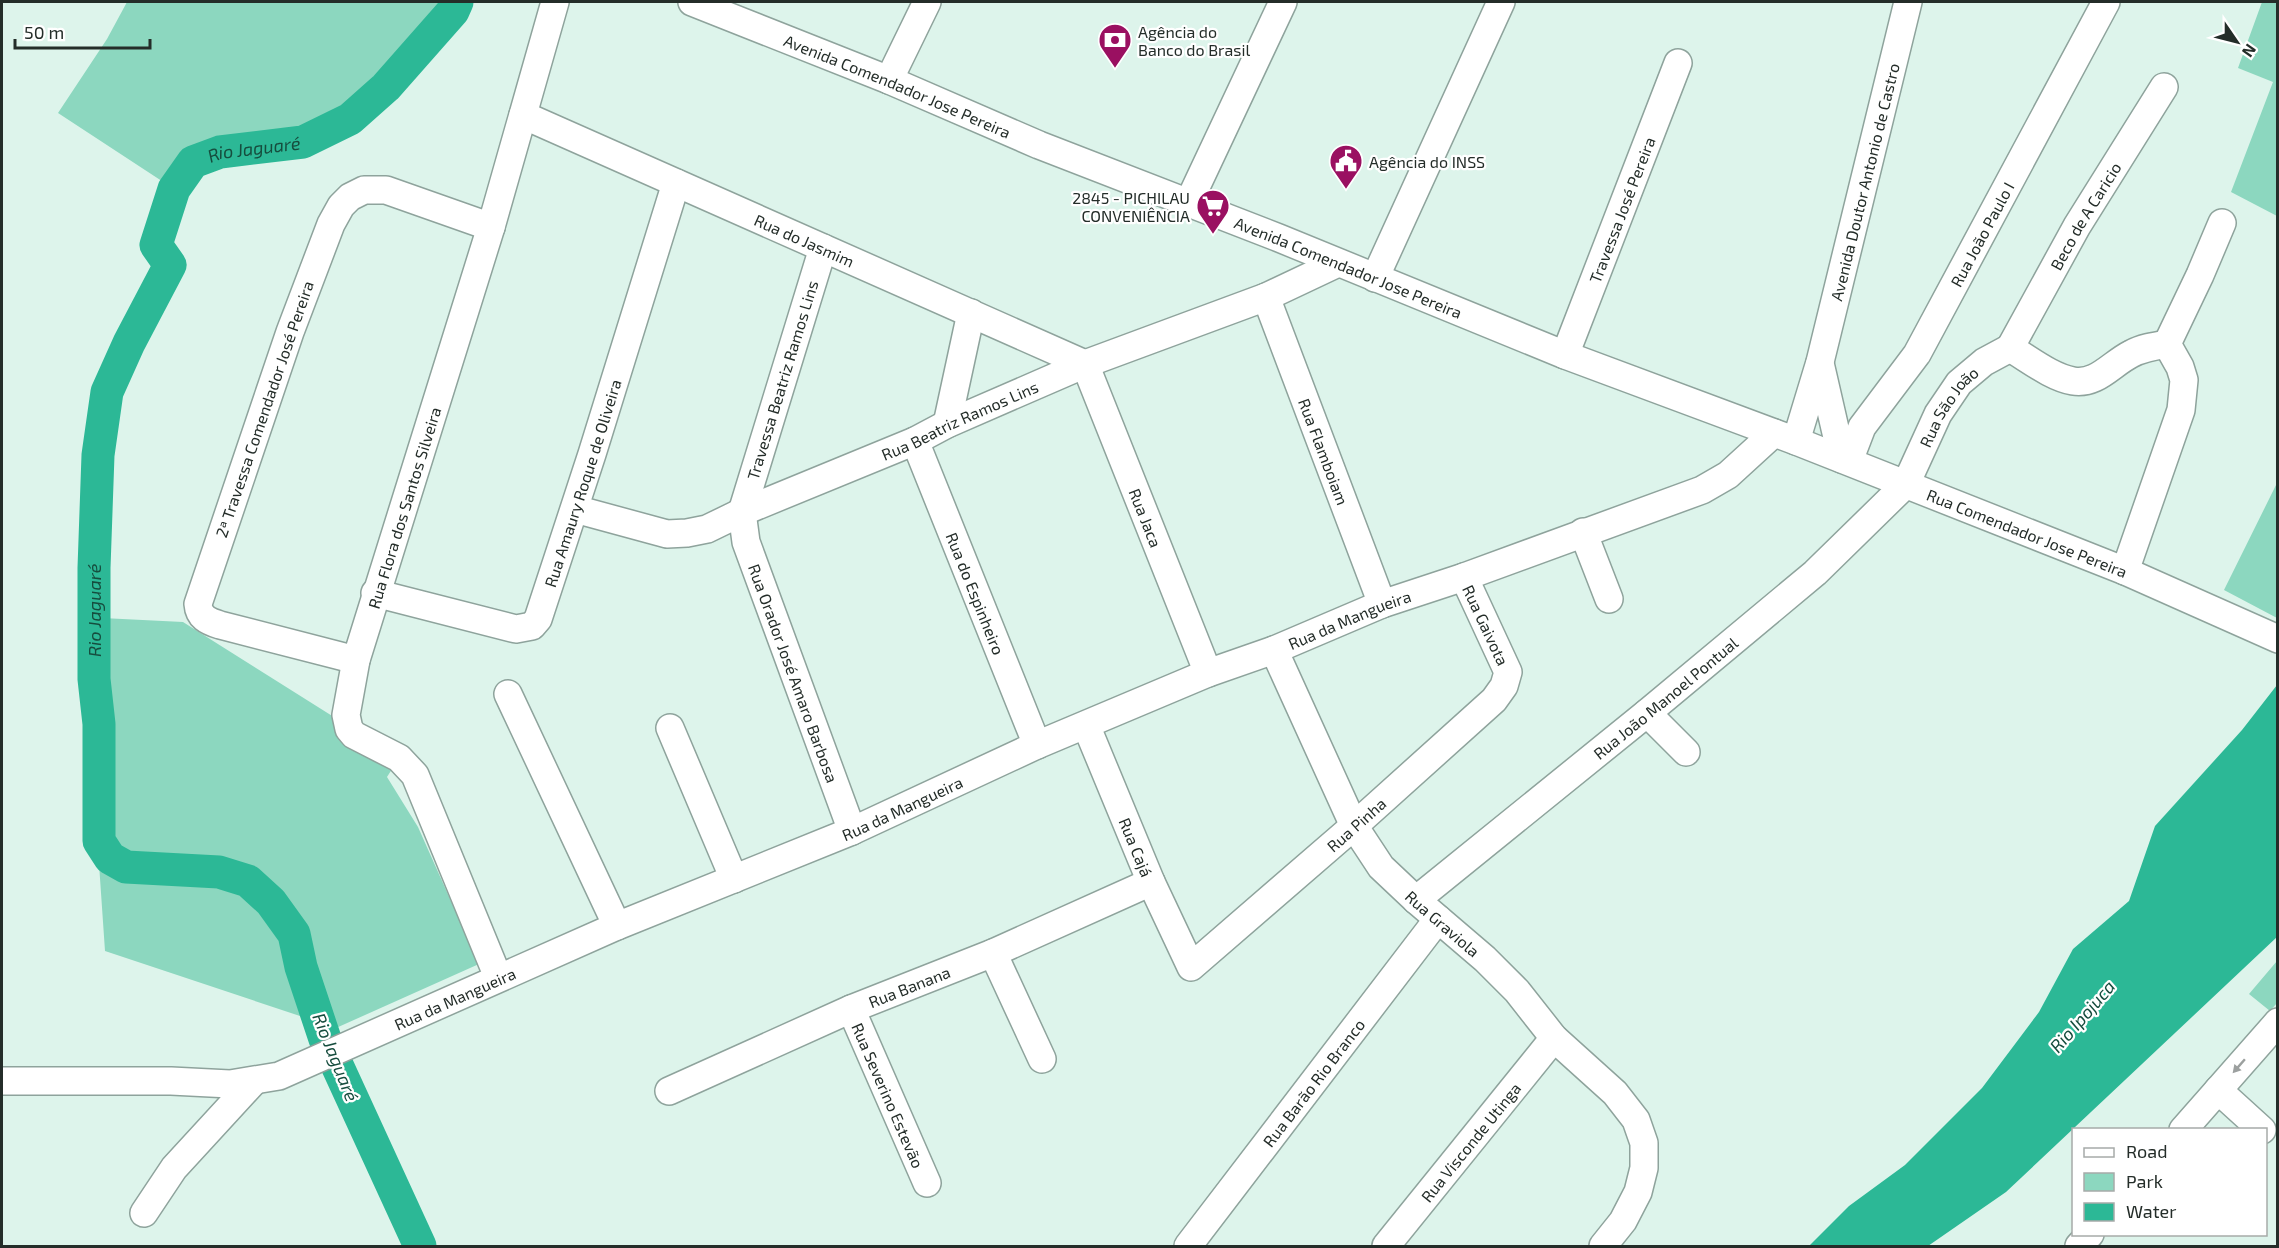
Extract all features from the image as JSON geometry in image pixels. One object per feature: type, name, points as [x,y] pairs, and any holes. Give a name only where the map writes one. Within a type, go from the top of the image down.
[{"type":"street","name":"Rua Flora dos Santos Silveira","points":[[498,977],[415,775],[399,758],[362,741],[349,729],[346,715],[356,660],[375,593],[491,227],[555,2]]},
{"type":"street","name":"Avenida Comendador Jose Pereira","points":[[692,2],[889,80],[1038,145],[1565,355],[1785,437]]},
{"type":"street","points":[[889,80],[927,2]]},
{"type":"street","points":[[1188,204],[1283,2]]},
{"type":"street","points":[[1375,278],[1501,2]]},
{"type":"street","name":"Avenida Doutor Antonio de Castro","points":[[1785,437],[1820,362],[1908,2]]},
{"type":"street","name":"Rua João Paulo I","points":[[1846,460],[1862,427],[1917,354],[2106,2]]},
{"type":"street","name":"Travessa José Pereira","points":[[1565,355],[1678,63]]},
{"type":"street","name":"Beco de A Caricio","points":[[2010,348],[2077,226],[2164,87]]},
{"type":"street","name":"Rua do Jasmim","points":[[523,115],[1085,364]]},
{"type":"street","name":"Rua Amaury Roque de Oliveira","points":[[375,593],[516,629],[532,626],[538,619],[575,509],[676,183]]},
{"type":"street","name":"2ª Travessa Comendador José Pereira","points":[[356,660],[220,625],[203,618],[198,604],[290,332],[331,224],[341,206],[350,197],[364,190],[386,190],[491,227]]},
{"type":"street","points":[[2010,348],[2060,377],[2073,381],[2085,381],[2097,378],[2130,354],[2167,344],[2222,223]]},
{"type":"street","name":"Travessa Beatriz Ramos Lins","points":[[742,512],[823,248]]},
{"type":"street","name":"Rua Beatriz Ramos Lins","points":[[575,509],[667,534],[708,529],[742,512],[915,441],[947,424],[1085,364],[1266,297],[1338,263]]},
{"type":"street","name":"Rua Flamboiam","points":[[1266,297],[1382,604]]},
{"type":"street","points":[[947,424],[971,313]]},
{"type":"street","points":[[2125,571],[2181,410],[2184,380],[2180,367],[2167,344]]},
{"type":"street","name":"Rua São João","points":[[1906,484],[1938,414],[1959,383],[1984,363],[2010,348]]},
{"type":"street","name":"Avenida Doutor Antonio de Castro","points":[[1820,362],[1846,460]]},
{"type":"street","name":"Rua Jaca","points":[[1085,364],[1208,673]]},
{"type":"street","name":"Rua Comendador Jose Pereira","points":[[1785,437],[2125,571],[2277,639]]},
{"type":"street","name":"Rua da Mangueira","points":[[2,1081],[171,1081],[230,1084],[279,1076],[498,977],[852,831],[1036,745],[1208,673],[1274,650],[1382,604],[1464,577],[1702,490],[1785,437]]},
{"type":"street","name":"Rua do Espinheiro","points":[[915,441],[1036,745]]},
{"type":"street","name":"Rua João Manoel Pontual","points":[[1416,900],[1815,573],[1906,484]]},
{"type":"street","name":"Rua Orador José Amaro Barbosa","points":[[742,512],[746,542],[852,831]]},
{"type":"street","points":[[1583,532],[1609,599]]},
{"type":"street","name":"Rua Gaivota","points":[[1464,577],[1508,672]]},
{"type":"street","name":"Rua Graviola","points":[[1274,650],[1354,826],[1381,867],[1485,959],[1517,991],[1554,1038],[1615,1093],[1636,1120],[1644,1143],[1644,1168],[1638,1192],[1623,1221],[1603,1246]]},
{"type":"street","name":"Rua Pinha","points":[[1191,967],[1354,826],[1494,700],[1504,686],[1508,672]]},
{"type":"street","points":[[508,694],[617,926]]},
{"type":"street","points":[[1647,713],[1686,752]]},
{"type":"street","name":"Rua Cajá","points":[[1086,725],[1151,882],[1191,967]]},
{"type":"street","points":[[670,728],[734,879]]},
{"type":"street","name":"Rua Banana","points":[[669,1091],[851,1009],[993,953],[1151,882]]},
{"type":"street","name":"Rua Barão Rio Branco","points":[[1188,1246],[1438,919]]},
{"type":"street","points":[[993,953],[1042,1059]]},
{"type":"street","name":"Rua Severino Estevão","points":[[851,1009],[927,1183]]},
{"type":"street","points":[[2185,1128],[2277,1022]]},
{"type":"street","name":"Rua Visconde Utinga","points":[[1386,1246],[1554,1038]]},
{"type":"street","points":[[144,1214],[174,1168],[254,1081]]},
{"type":"street","points":[[2218,1090],[2261,1128]]},
{"type":"green space","points":[[127,2],[440,2],[453,11],[386,87],[350,119],[303,142],[220,152],[193,162],[174,189],[58,113],[107,39]]},
{"type":"green space","points":[[2262,2],[2277,2],[2277,216],[2231,192],[2273,82],[2238,68]]},
{"type":"green space","points":[[2277,483],[2277,618],[2224,590]]},
{"type":"green space","points":[[82,617],[183,622],[399,758],[387,777],[418,827],[479,964],[336,1028],[105,951]]},
{"type":"green space","points":[[2277,961],[2277,1003],[2270,1011],[2249,994]]},
{"type":"water","name":"Rio Ipojuca","points":[[2277,685],[2277,937],[2006,1192],[1928,1246],[1809,1246],[1849,1206],[1905,1165],[1982,1088],[2039,1012],[2073,949],[2129,901],[2155,826],[2242,730]]},
{"type":"waterway","name":"Rio Jaguaré","points":[[420,1246],[325,1039],[301,967],[294,934],[271,902],[248,881],[219,872],[126,867],[110,858],[99,841],[99,724],[94,679],[94,568],[98,455],[107,392],[129,343],[170,265],[156,245],[174,189],[193,162],[220,152],[303,142],[350,119],[386,87],[453,11],[457,2]]},
{"type":"place","name":"Agência do Banco do Brasil","points":[[1115,69]]},
{"type":"place","name":"Agência do INSS","points":[[1346,190]]},
{"type":"place","name":"2845 - PICHILAU CONVENIÊNCIA","points":[[1213,235]]}]
